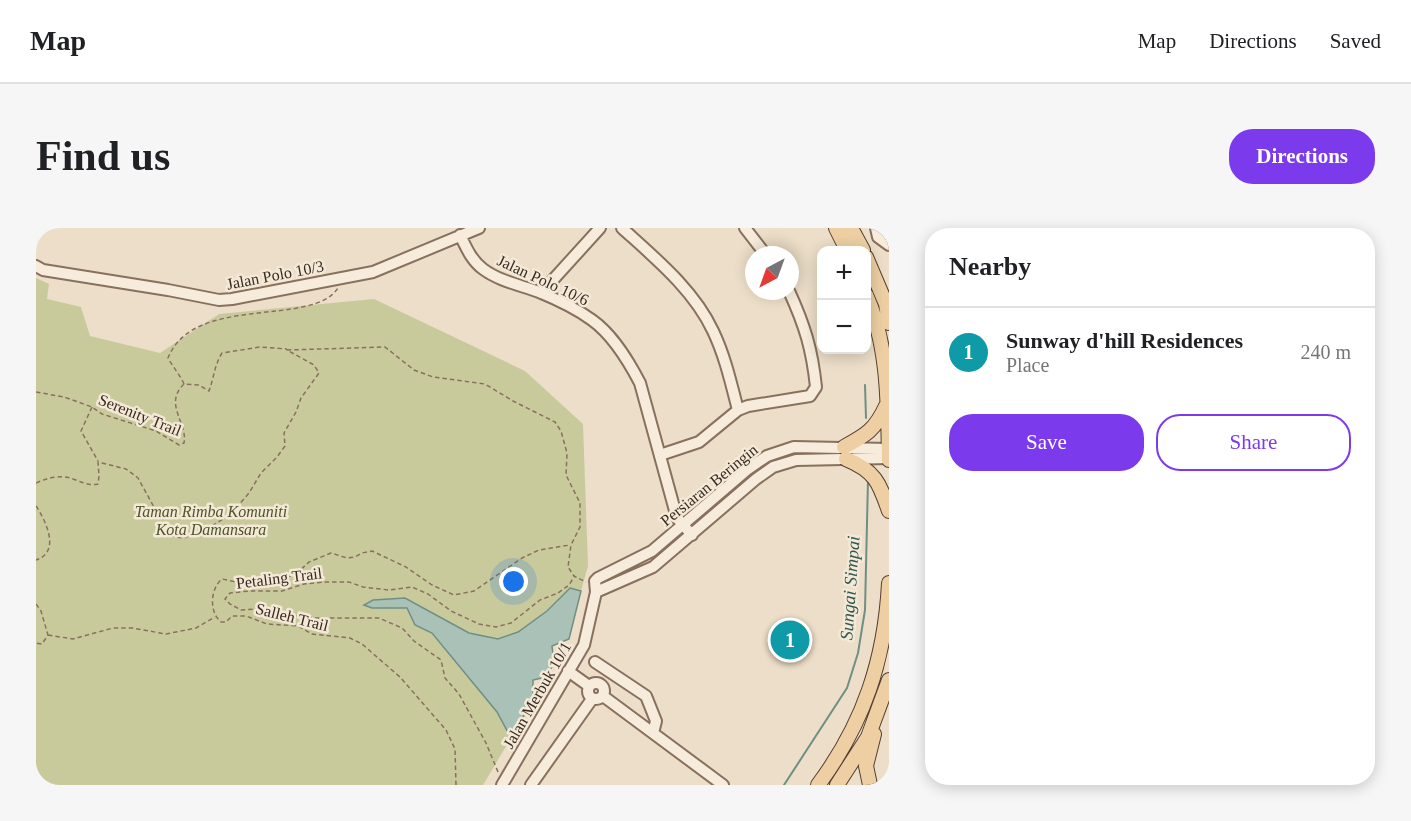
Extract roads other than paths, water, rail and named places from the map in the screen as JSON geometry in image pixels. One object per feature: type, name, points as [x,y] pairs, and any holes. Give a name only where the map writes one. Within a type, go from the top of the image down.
[{"type":"main road","points":[[836,228],[845,246]]},
{"type":"main road","points":[[851,228],[861,246]]},
{"type":"main road","points":[[871,267],[886,304],[889,323]]},
{"type":"main road","points":[[868,300],[881,342],[887,381],[889,459]]},
{"type":"main road","points":[[888,401],[880,420],[873,429],[845,453],[874,476],[889,511]]},
{"type":"main road","points":[[823,783],[854,728],[870,689],[887,620],[889,583]]},
{"type":"main road","points":[[830,768],[844,782],[868,737],[889,680]]},
{"type":"main road","points":[[870,785],[866,766],[884,695]]},
{"type":"street","name":"Jalan Polo 10/3","points":[[36,266],[43,270],[219,300],[232,300],[373,272],[478,228]]},
{"type":"street","points":[[541,293],[600,228]]},
{"type":"street","points":[[622,228],[692,297],[713,330],[738,410]]},
{"type":"street","points":[[745,228],[759,246]]},
{"type":"street","points":[[876,228],[878,237],[889,245]]},
{"type":"street","name":"Jalan Polo 10/6","points":[[460,235],[470,256],[482,268],[495,276],[541,293],[591,320],[615,343],[640,383],[680,522]]},
{"type":"street","points":[[660,455],[699,442],[738,410],[748,406],[810,396],[814,392],[816,387],[812,354],[801,317],[793,300]]},
{"type":"street","name":"Persiaran Beringin","points":[[596,587],[598,578],[652,551],[680,522],[767,456],[794,447],[889,459]]},
{"type":"street","name":"Persiaran Beringin","points":[[596,587],[653,567],[773,467],[796,460],[889,449]]},
{"type":"street","points":[[680,522],[693,535]]},
{"type":"street","name":"Jalan Merbuk 10/1","points":[[502,784],[584,645],[596,587]]},
{"type":"street","points":[[595,662],[646,696],[656,721],[653,733]]},
{"type":"street","points":[[568,671],[589,686],[597,683],[599,694],[723,785]]},
{"type":"street","points":[[531,785],[612,673]]},
{"type":"waterway","name":"Sungai Simpai","points":[[865,385],[866,418]]},
{"type":"waterway","name":"Sungai Simpai","points":[[784,785],[847,688],[858,653],[865,610],[868,480]]},
{"type":"place","name":"Sunway d'hill Residences","points":[[790,640]]},
{"type":"park label","name":"Taman Rimba Komuniti Kota Damansara","points":[[211,520]]}]
